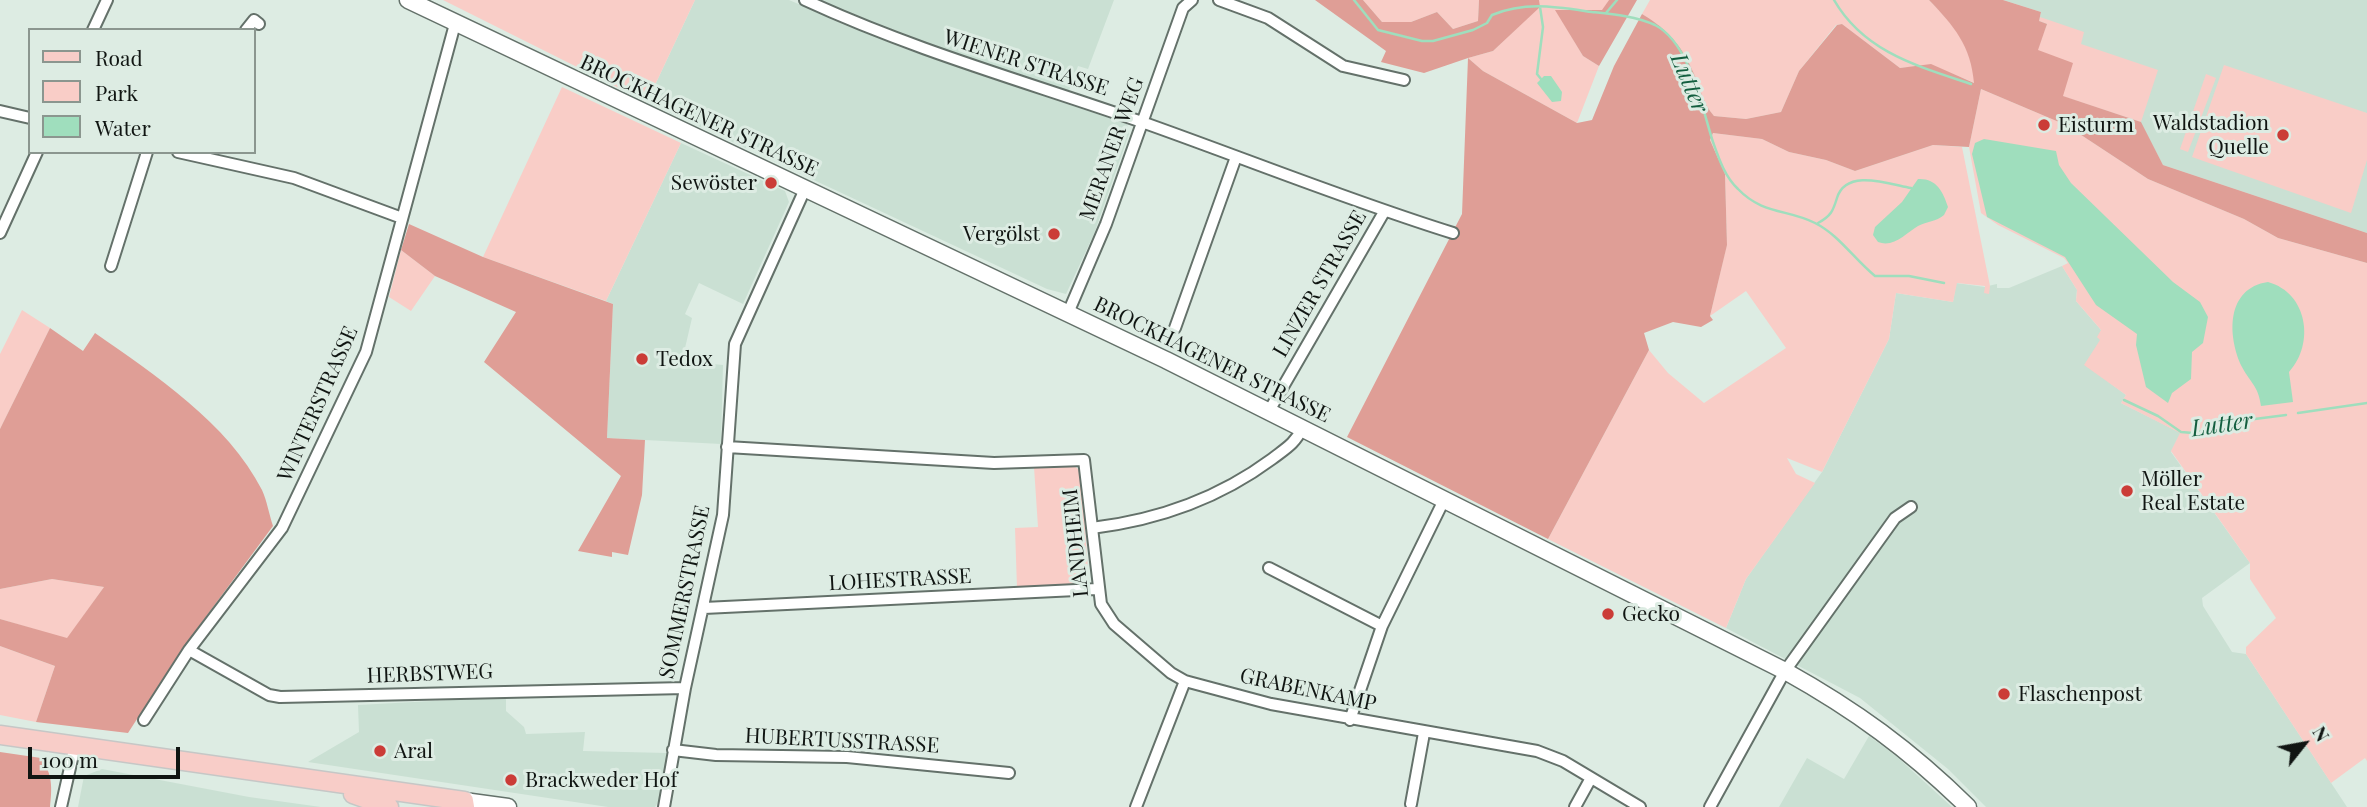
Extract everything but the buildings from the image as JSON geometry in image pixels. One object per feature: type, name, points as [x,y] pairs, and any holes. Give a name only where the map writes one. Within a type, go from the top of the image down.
[{"type":"main road","name":"BROCKHAGENER STRASSE","points":[[408,0],[1068,313],[1269,411],[1785,671],[1877,727],[1968,807]]},
{"type":"main road","points":[[0,735],[457,803],[508,807]]},
{"type":"main road","points":[[317,781],[389,807]]},
{"type":"street","points":[[94,28],[107,0]]},
{"type":"street","name":"WIENER STRASSE","points":[[805,0],[906,44],[1143,122],[1384,212],[1453,233]]},
{"type":"street","name":"MERANER WEG","points":[[1068,313],[1143,122],[1183,8],[1192,0]]},
{"type":"street","points":[[1219,0],[1268,18],[1343,66],[1404,80]]},
{"type":"street","points":[[248,28],[254,20],[259,24]]},
{"type":"street","name":"WINTERSTRASSE","points":[[144,720],[189,650],[282,528],[310,475],[366,352],[455,24]]},
{"type":"street","points":[[0,111],[28,118]]},
{"type":"street","points":[[0,233],[36,154]]},
{"type":"street","points":[[111,266],[146,154]]},
{"type":"street","points":[[186,154],[294,178],[402,218]]},
{"type":"street","points":[[1175,328],[1236,157]]},
{"type":"street","name":"SOMMERSTRASSE","points":[[664,807],[684,688],[723,516],[735,344],[805,189]]},
{"type":"street","name":"LINZER STRASSE","points":[[1269,411],[1384,212]]},
{"type":"street","points":[[1092,528],[1129,524],[1202,500],[1256,471],[1293,443],[1302,428]]},
{"type":"street","name":"LANDHEIM","points":[[727,447],[993,463],[1079,459],[1087,465],[1097,589],[1101,604],[1114,624],[1171,673],[1185,681]]},
{"type":"street","points":[[1350,720],[1382,626],[1444,500]]},
{"type":"street","points":[[1710,807],[1785,671],[1895,518],[1911,507]]},
{"type":"street","points":[[1269,568],[1382,626]]},
{"type":"street","name":"LOHESTRASSE","points":[[704,608],[1097,589]]},
{"type":"street","name":"HERBSTWEG","points":[[189,650],[269,695],[280,697],[684,688]]},
{"type":"street","points":[[1136,807],[1185,681]]},
{"type":"street","name":"GRABENKAMP","points":[[1185,681],[1271,704],[1350,720],[1537,751],[1640,807]]},
{"type":"street","points":[[1411,804],[1424,733]]},
{"type":"street","points":[[61,807],[75,746]]},
{"type":"street","name":"HUBERTUSSTRASSE","points":[[673,750],[716,755],[848,757],[1009,773]]},
{"type":"street","points":[[1575,807],[1591,778]]},
{"type":"shaded area","points":[[695,0],[789,0],[900,47],[1127,124],[1129,134],[1094,234],[1066,294],[1047,289],[647,102]]},
{"type":"shaded area","points":[[819,0],[1114,0],[1088,69],[1078,66],[1069,91],[909,40]]},
{"type":"shaded area","points":[[1315,0],[1363,0],[1382,22],[1411,22],[1437,12],[1453,29],[1478,21],[1479,0],[1539,0],[1540,7],[1493,51],[1424,73],[1381,62],[1386,51]]},
{"type":"shaded area","points":[[1609,0],[1637,0],[1599,66],[1583,56],[1555,10],[1602,10]]},
{"type":"shaded area","points":[[1929,0],[2003,0],[2041,12],[2039,21],[2047,24],[2038,50],[2073,63],[2063,96],[2141,122],[2163,165],[2367,233],[2367,263],[2278,238],[2244,219],[2148,179],[2066,125],[1981,89],[1969,147],[1933,145],[1855,171],[1826,160],[1789,152],[1762,139],[1713,133],[1710,140],[1725,174],[1727,245],[1710,316],[1713,320],[1701,327],[1673,322],[1644,333],[1649,350],[1548,539],[1347,437],[1462,214],[1468,58],[1483,71],[1577,123],[1592,120],[1614,66],[1642,14],[1660,26],[1680,48],[1714,116],[1746,119],[1781,112],[1799,71],[1837,25],[1842,24],[1900,68],[1931,64],[1974,83],[1969,58],[1960,37]]},
{"type":"shaded area","points":[[2003,0],[2367,0],[2367,233],[2163,165],[2140,122],[2039,21],[2041,12]]},
{"type":"shaded area","points":[[681,143],[785,191],[789,202],[743,304],[699,283],[685,314],[692,318],[682,361],[723,365],[721,444],[607,438],[613,304],[606,301]]},
{"type":"shaded area","points":[[409,224],[483,257],[613,304],[607,438],[645,440],[642,495],[628,555],[612,552],[612,557],[578,551],[621,476],[484,362],[516,312],[435,276],[401,250]]},
{"type":"shaded area","points":[[2062,266],[2077,290],[2076,301],[2101,330],[2100,375],[2126,395],[2121,403],[2181,433],[2171,452],[2250,563],[2202,598],[2203,606],[2232,652],[2246,654],[2347,807],[1986,807],[1948,769],[1860,698],[1726,628],[1746,579],[1822,472],[1889,339],[1896,293],[1953,302],[1956,283],[1985,287],[1989,293],[1988,286],[1997,284],[1997,288],[2009,288]]},
{"type":"shaded area","points":[[50,328],[83,351],[95,333],[188,402],[230,443],[248,466],[262,490],[273,526],[182,649],[128,733],[36,722],[55,666],[0,646],[0,619],[67,638],[104,587],[52,579],[0,589],[0,429]]},
{"type":"shaded area","points":[[506,697],[506,711],[524,727],[526,734],[585,732],[583,751],[667,753],[660,799],[655,807],[608,807],[308,762],[359,732],[358,705]]},
{"type":"shaded area","points":[[1869,736],[1896,756],[1952,807],[1779,807],[1807,758],[1844,779]]},
{"type":"shaded area","points":[[0,752],[41,758],[51,782],[50,807],[0,807]]},
{"type":"shaded area","points":[[102,769],[249,797],[321,807],[78,807],[84,776]]},
{"type":"green space","points":[[443,0],[695,0],[647,102]]},
{"type":"green space","points":[[1363,0],[1479,0],[1478,21],[1453,29],[1437,12],[1411,22],[1382,22]]},
{"type":"green space","points":[[1539,0],[1609,0],[1603,10],[1556,10],[1583,56],[1599,66],[1577,123],[1483,71],[1468,58],[1493,51],[1539,7]]},
{"type":"green space","points":[[1650,0],[1929,0],[1947,19],[1966,47],[1975,83],[1931,65],[1900,68],[1842,24],[1836,25],[1799,71],[1781,112],[1746,119],[1714,116],[1680,48],[1660,26],[1642,14]]},
{"type":"green space","points":[[2040,17],[2084,32],[2081,44],[2158,70],[2141,122],[2062,96],[2037,50],[2047,24],[2039,21]]},
{"type":"green space","name":"Waldstadion Quelle","points":[[2224,65],[2367,113],[2367,160],[2351,213],[2192,157]]},
{"type":"green space","points":[[2206,74],[2216,78],[2188,152],[2180,149]]},
{"type":"green space","points":[[562,87],[681,143],[606,301],[483,257]]},
{"type":"green space","points":[[1981,89],[2066,125],[2148,179],[2244,219],[2278,238],[2367,263],[2367,761],[2365,758],[2331,783],[2246,654],[2246,647],[2276,618],[2250,579],[2250,563],[2171,451],[2180,433],[2121,403],[2126,395],[2084,365],[2100,340],[2097,337],[2101,330],[2076,301],[2077,290],[2062,266],[2068,263],[2064,258],[1998,225],[1981,213],[1969,147]]},
{"type":"green space","points":[[1713,133],[1762,139],[1789,152],[1826,160],[1855,171],[1933,145],[1962,147],[1990,286],[1989,294],[1984,293],[1985,286],[1957,283],[1953,302],[1896,293],[1889,339],[1822,472],[1787,458],[1796,474],[1815,483],[1746,579],[1726,628],[1548,539],[1649,350],[1668,373],[1704,403],[1786,348],[1746,291],[1710,316],[1727,244],[1725,174],[1710,140]]},
{"type":"green space","points":[[401,250],[435,276],[411,311],[389,297]]},
{"type":"green space","points":[[22,310],[50,328],[0,429],[0,354]]},
{"type":"green space","points":[[1071,464],[1081,471],[1089,584],[1017,588],[1015,528],[1038,527],[1034,467]]},
{"type":"green space","points":[[52,579],[104,587],[67,639],[0,619],[0,589]]},
{"type":"green space","points":[[0,646],[55,666],[36,722],[0,715]]},
{"type":"water","points":[[1544,76],[1551,76],[1562,92],[1561,101],[1552,102],[1537,83]]},
{"type":"water","points":[[1984,139],[2056,151],[2059,165],[2071,183],[2173,282],[2200,302],[2208,317],[2203,343],[2192,352],[2191,379],[2172,393],[2168,403],[2146,387],[2136,345],[2137,334],[2096,305],[2065,257],[1987,217],[1972,154],[1975,143]]},
{"type":"water","points":[[1918,179],[1934,183],[1941,191],[1948,207],[1944,215],[1918,226],[1895,241],[1878,242],[1873,235],[1875,227],[1902,202]]},
{"type":"water","points":[[2268,282],[2292,297],[2299,308],[2304,334],[2297,361],[2289,372],[2293,402],[2261,406],[2256,389],[2237,355],[2233,328],[2237,303],[2244,293],[2254,286]]},
{"type":"waterway","name":"Lutter","points":[[1354,0],[1378,30],[1422,41],[1433,41],[1473,30],[1487,23],[1492,15],[1529,7],[1554,7],[1616,15],[1655,25],[1667,34],[1686,61],[1720,161],[1729,179],[1738,189],[1757,203],[1824,228],[1875,276],[1909,276],[1944,283]]},
{"type":"waterway","points":[[1606,13],[1617,0]]},
{"type":"waterway","points":[[1834,0],[1846,18],[1876,45],[1931,71],[1971,84]]},
{"type":"waterway","points":[[1540,7],[1543,27],[1537,74],[1541,79]]},
{"type":"waterway","points":[[1818,223],[1831,213],[1842,189],[1849,183],[1869,180],[1911,188]]},
{"type":"waterway","name":"Lutter","points":[[2124,400],[2158,416],[2181,432],[2193,433],[2247,420],[2286,415]]},
{"type":"waterway","name":"Lutter","points":[[2298,413],[2367,403]]},
{"type":"place","name":"Eisturm","points":[[2044,125]]},
{"type":"place","name":"Waldstadion Quelle","points":[[2283,135]]},
{"type":"place","name":"Sewöster","points":[[771,183]]},
{"type":"place","name":"Vergölst","points":[[1054,234]]},
{"type":"place","name":"Tedox","points":[[642,359]]},
{"type":"place","name":"Möller Real Estate","points":[[2127,491]]},
{"type":"place","name":"Gecko","points":[[1608,614]]},
{"type":"place","name":"Flaschenpost","points":[[2004,694]]},
{"type":"place","name":"Aral","points":[[380,751]]},
{"type":"place","name":"Brackweder Hof","points":[[511,780]]}]
